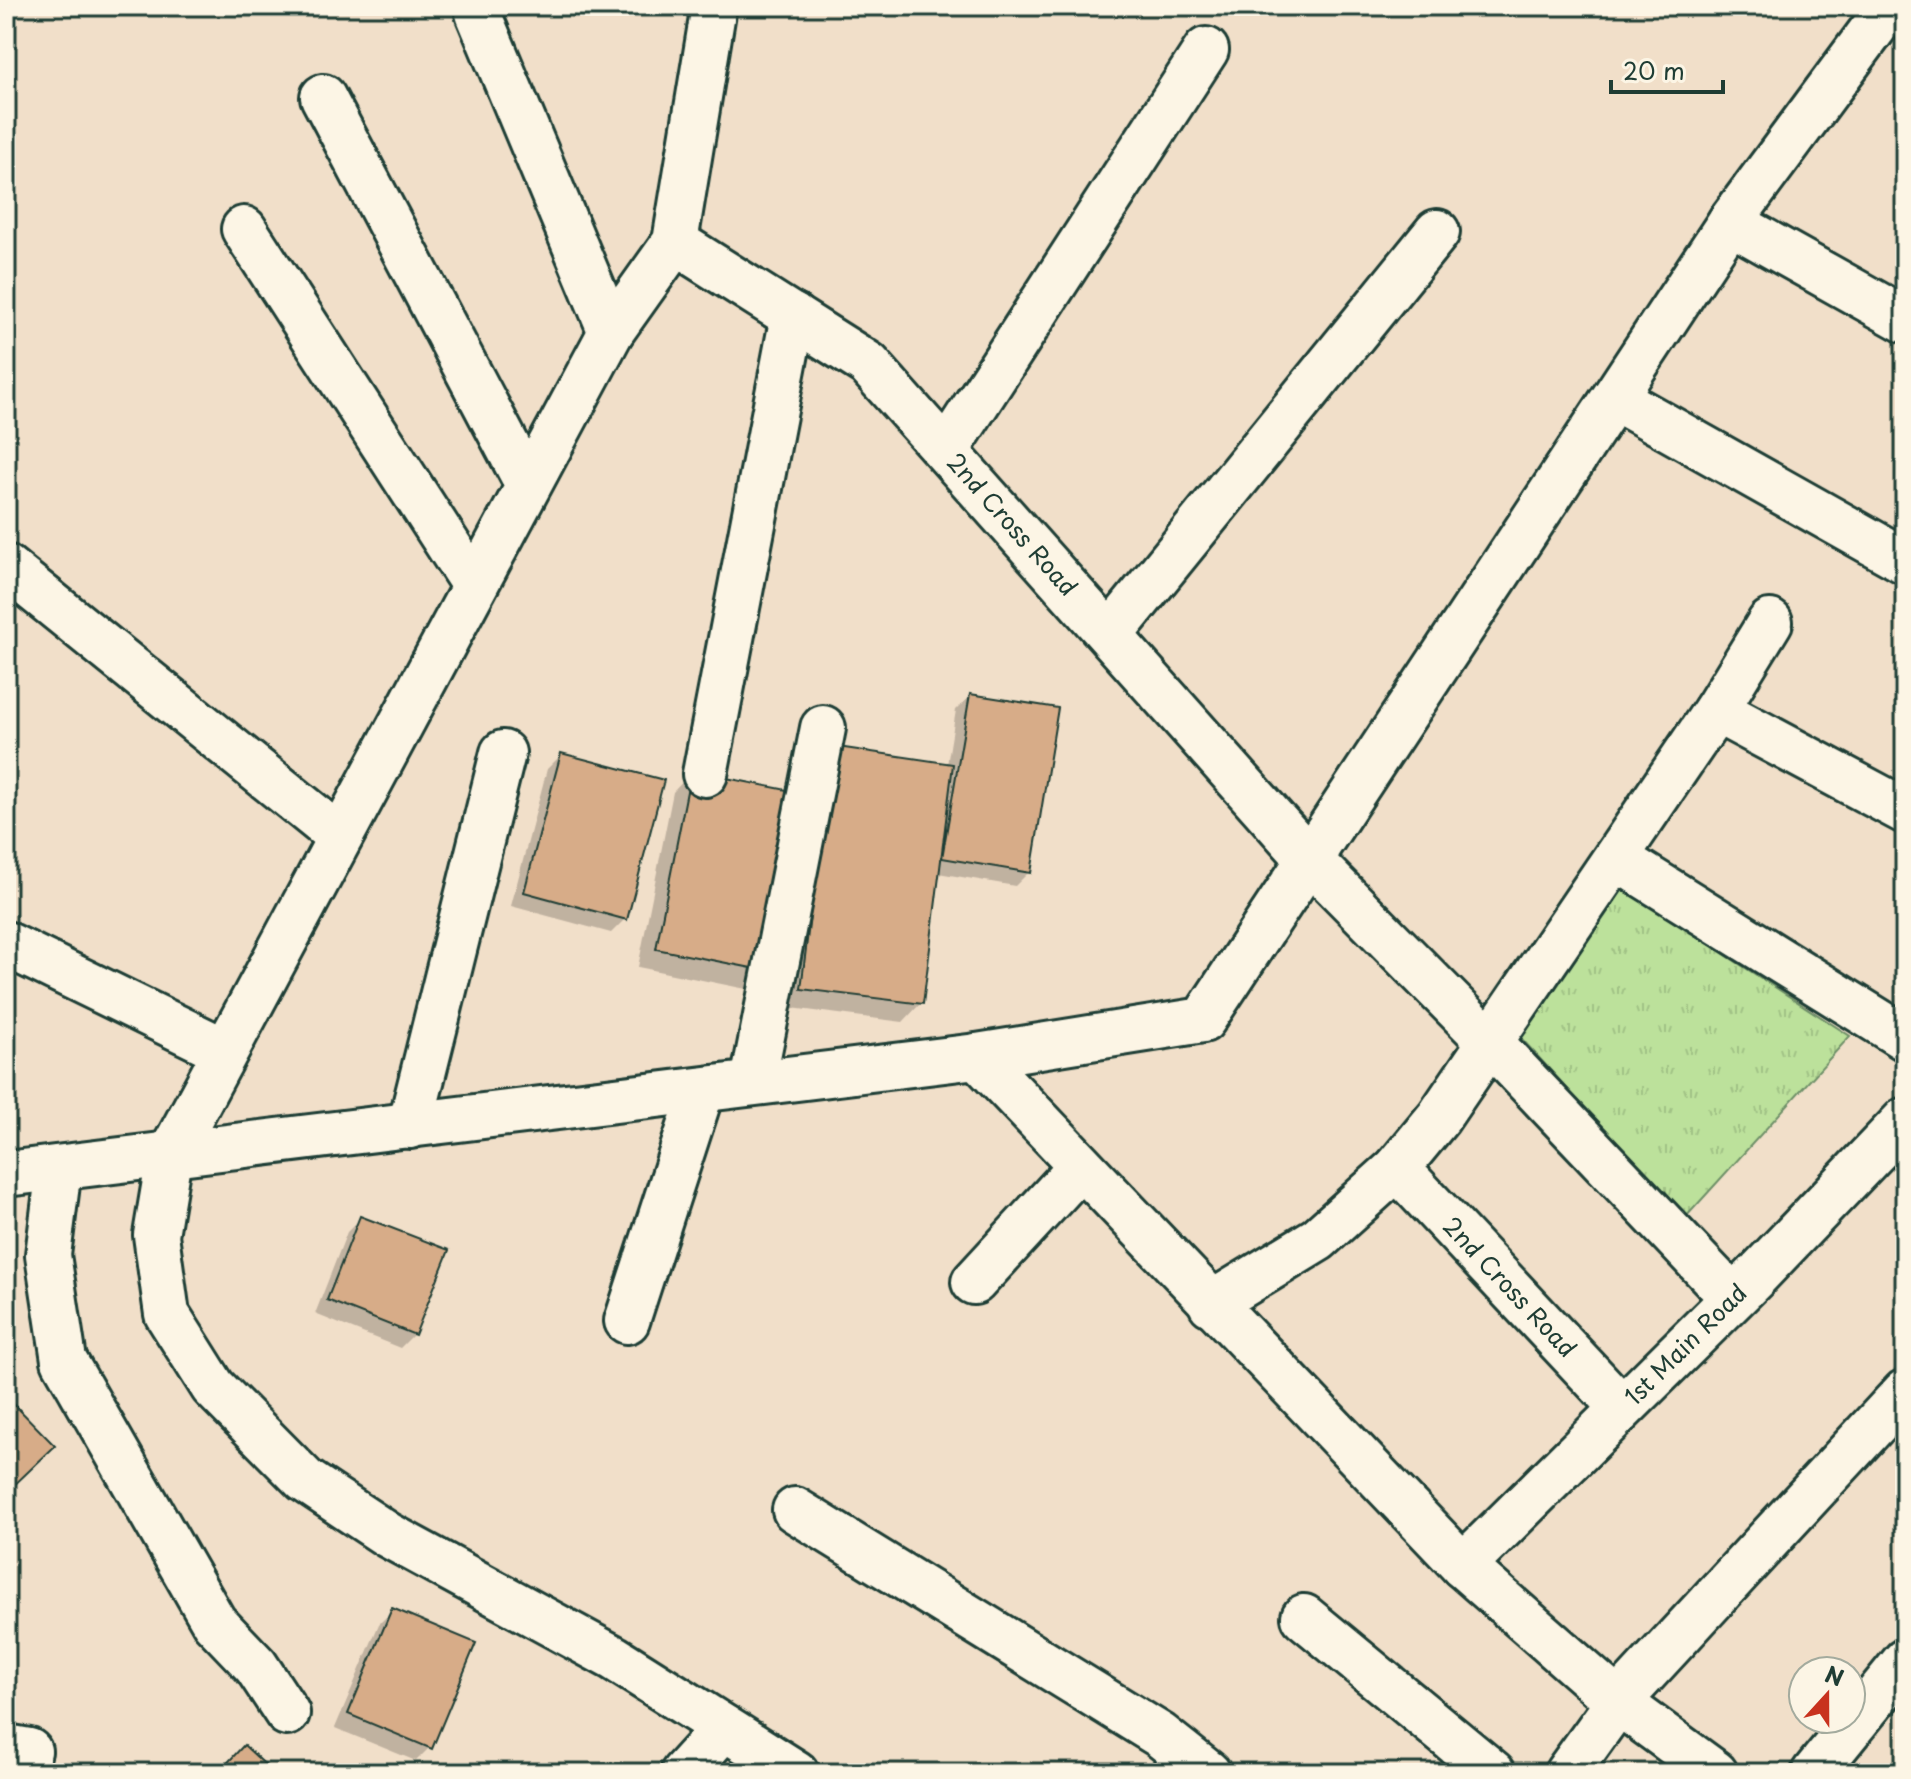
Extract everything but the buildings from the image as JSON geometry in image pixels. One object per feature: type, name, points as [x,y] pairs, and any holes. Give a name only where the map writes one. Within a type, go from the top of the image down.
[{"type":"street","points":[[714,6],[675,242],[611,332],[169,1157],[156,1235],[167,1314],[213,1387],[305,1480],[388,1535],[614,1658],[796,1773]]},
{"type":"street","points":[[6,1174],[169,1157],[977,1056],[1203,1020],[1307,857],[1730,222],[1890,6]]},
{"type":"street","points":[[478,13],[611,332]]},
{"type":"street","points":[[946,451],[1206,50]]},
{"type":"street","points":[[323,97],[528,485]]},
{"type":"street","points":[[1730,222],[1905,320]]},
{"type":"street","points":[[244,229],[474,585]]},
{"type":"street","points":[[1110,635],[1437,232]]},
{"type":"street","name":"2nd Cross Road","points":[[675,242],[868,364],[1307,857],[1490,1042],[1733,1298]]},
{"type":"street","points":[[705,774],[793,316]]},
{"type":"street","points":[[1615,398],[1905,561]]},
{"type":"street","points":[[6,567],[340,837]]},
{"type":"street","points":[[1211,1304],[1318,1239],[1397,1168],[1439,1117],[1716,710],[1770,622]]},
{"type":"street","points":[[1716,710],[1905,811]]},
{"type":"street","points":[[753,1082],[823,728]]},
{"type":"street","points":[[410,1126],[503,753]]},
{"type":"street","points":[[1616,858],[1905,1038]]},
{"type":"street","points":[[6,944],[225,1051]]},
{"type":"street","points":[[977,1056],[1463,1566],[1618,1702],[1715,1773]]},
{"type":"street","points":[[627,1321],[702,1090]]},
{"type":"street","name":"1st Main Road","points":[[1463,1566],[1733,1298],[1905,1120]]},
{"type":"street","points":[[974,1282],[1081,1166]]},
{"type":"street","points":[[6,1201],[59,1168]]},
{"type":"street","points":[[59,1168],[48,1255],[64,1360],[214,1622],[256,1666],[287,1713]]},
{"type":"street","name":"2nd Cross Road","points":[[1397,1168],[1622,1408]]},
{"type":"street","points":[[1567,1773],[1618,1702],[1905,1392]]},
{"type":"street","points":[[795,1510],[1160,1735],[1208,1773]]},
{"type":"street","points":[[1304,1617],[1493,1773]]},
{"type":"street","points":[[1814,1773],[1905,1661]]},
{"type":"street","points":[[683,1773],[724,1728]]},
{"type":"green space","points":[[1623,888],[1850,1036],[1685,1218],[1521,1038]]}]
